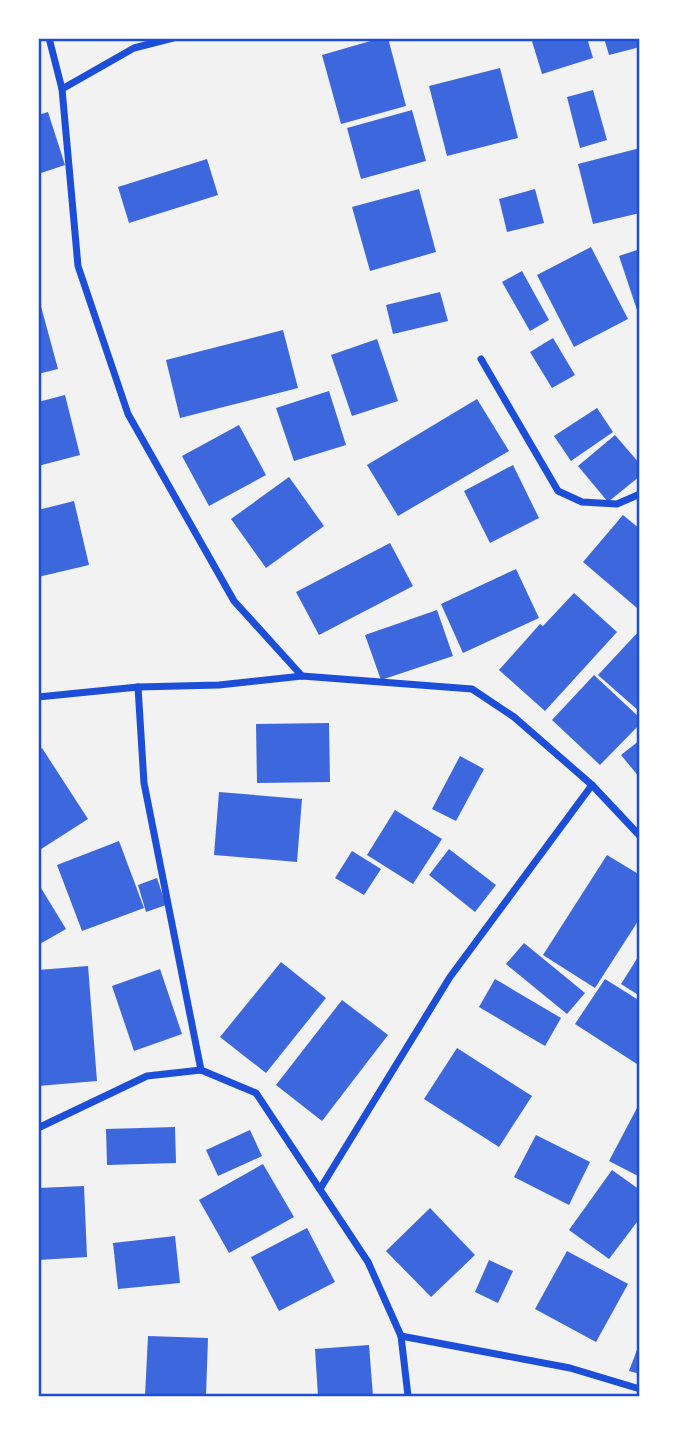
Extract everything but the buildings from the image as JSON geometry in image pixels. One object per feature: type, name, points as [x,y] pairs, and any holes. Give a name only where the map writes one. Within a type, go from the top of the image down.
[{"type":"street","points":[[49,38],[62,89],[78,266],[128,414],[234,601],[302,676]]},
{"type":"street","points":[[62,89],[135,48],[173,38]]},
{"type":"street","points":[[481,359],[558,491],[582,502],[617,504],[639,494]]},
{"type":"street","points":[[38,697],[138,687],[219,685],[302,676],[472,689],[514,718],[592,785],[639,836]]},
{"type":"street","points":[[138,687],[144,783],[201,1070]]},
{"type":"street","points":[[320,1189],[450,976],[592,785]]},
{"type":"street","points":[[38,1128],[147,1076],[201,1070],[256,1093],[368,1262],[401,1336],[408,1396]]},
{"type":"street","points":[[401,1336],[570,1368],[639,1389]]}]
